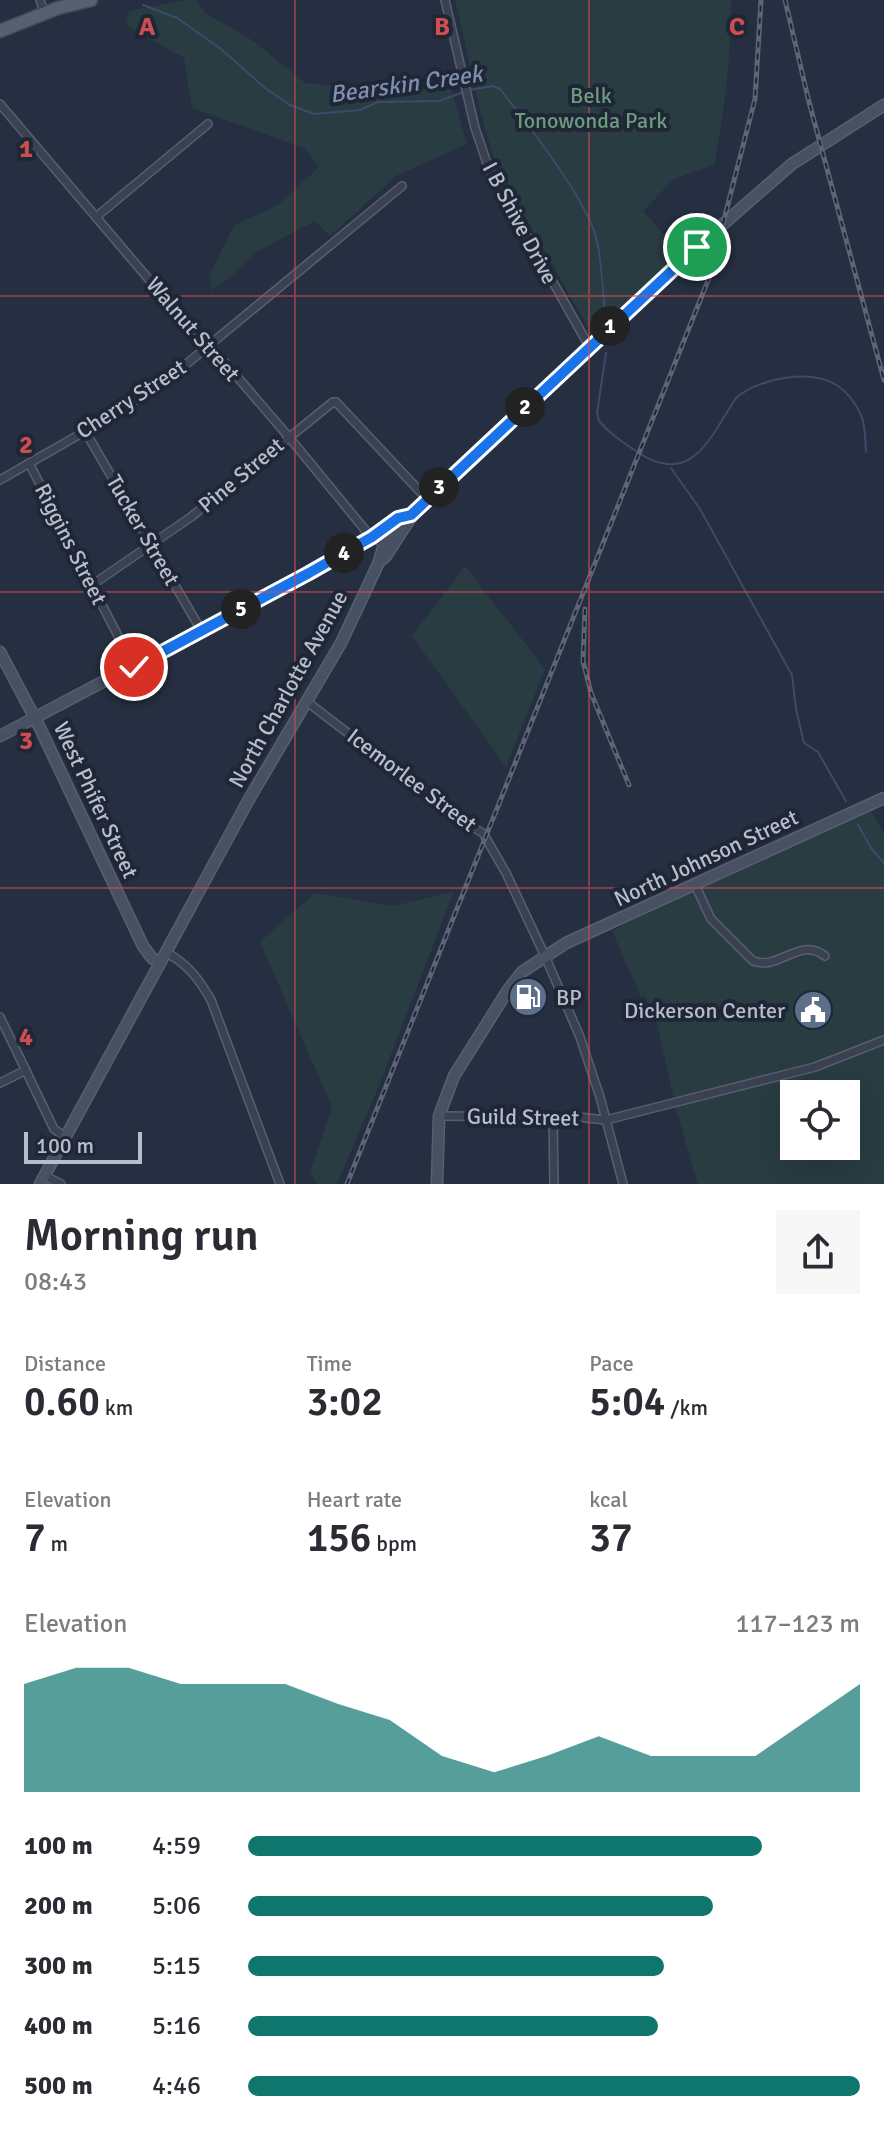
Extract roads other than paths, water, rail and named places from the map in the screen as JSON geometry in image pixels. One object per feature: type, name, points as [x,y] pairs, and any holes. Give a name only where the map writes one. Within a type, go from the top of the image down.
[{"type":"main road","points":[[0,31],[42,6],[91,0]]},
{"type":"main road","points":[[387,547],[399,522],[411,515],[589,346],[764,187],[841,131],[884,105]]},
{"type":"main road","points":[[0,736],[372,537],[398,518],[411,515]]},
{"type":"main road","name":"North Charlotte Avenue","points":[[42,1180],[248,801],[353,622],[387,547]]},
{"type":"main road","name":"West Phifer Street","points":[[0,652],[143,946],[152,958],[162,957]]},
{"type":"main road","name":"North Johnson Street","points":[[437,1184],[439,1116],[454,1076],[522,972],[566,943],[884,798]]},
{"type":"street","name":"I B Shive Drive","points":[[445,0],[481,148],[496,184],[589,346]]},
{"type":"street","name":"Walnut Street","points":[[0,104],[372,537],[387,547]]},
{"type":"street","points":[[96,217],[208,124]]},
{"type":"street","name":"Cherry Street","points":[[0,480],[85,431],[178,371],[402,186]]},
{"type":"street","name":"Pine Street","points":[[92,585],[191,517],[331,403],[336,402],[427,499]]},
{"type":"street","name":"Tucker Street","points":[[85,431],[201,630]]},
{"type":"street","name":"Riggins Street","points":[[29,463],[134,667]]},
{"type":"street","name":"Icemorlee Street","points":[[306,701],[465,823],[483,833],[506,873],[580,1037],[623,1184]]},
{"type":"street","points":[[695,885],[711,919],[753,961],[768,963],[805,948],[825,956]]},
{"type":"street","name":"West Phifer Street","points":[[162,957],[185,965],[197,977],[211,1000],[280,1184]]},
{"type":"street","points":[[0,1017],[54,1129],[64,1136]]},
{"type":"street","name":"Guild Street","points":[[439,1116],[606,1120],[815,1067],[884,1040]]},
{"type":"street","points":[[0,1083],[26,1070]]},
{"type":"street","points":[[553,1117],[554,1184]]},
{"type":"street","points":[[42,1180],[61,1184]]},
{"type":"waterway","name":"Bearskin Creek","points":[[143,5],[177,18],[221,49],[265,88],[290,105],[314,114],[360,110],[378,102],[439,101],[464,92]]},
{"type":"waterway","name":"Bearskin Creek","points":[[470,90],[492,86],[500,89],[570,184],[597,241],[605,315]]},
{"type":"waterway","name":"Bearskin Creek","points":[[606,353],[597,413],[599,421],[620,440],[653,460],[669,464],[683,462],[706,444],[736,398],[758,385],[800,377],[827,381],[848,395],[863,419],[866,452]]},
{"type":"waterway","name":"Bearskin Creek","points":[[671,468],[700,509],[792,675],[804,743],[818,752],[846,801]]},
{"type":"waterway","name":"Bearskin Creek","points":[[858,825],[884,863]]},
{"type":"railway","points":[[347,1184],[709,278],[755,99],[761,0]]},
{"type":"railway","points":[[785,0],[809,102],[884,380]]},
{"type":"railway","points":[[585,609],[583,661],[591,693],[629,785]]},
{"type":"place","name":"BP","points":[[528,997]]},
{"type":"place","name":"Dickerson Center","points":[[813,1010]]},
{"type":"park label","name":"Belk Tonowonda Park","points":[[591,108]]}]
